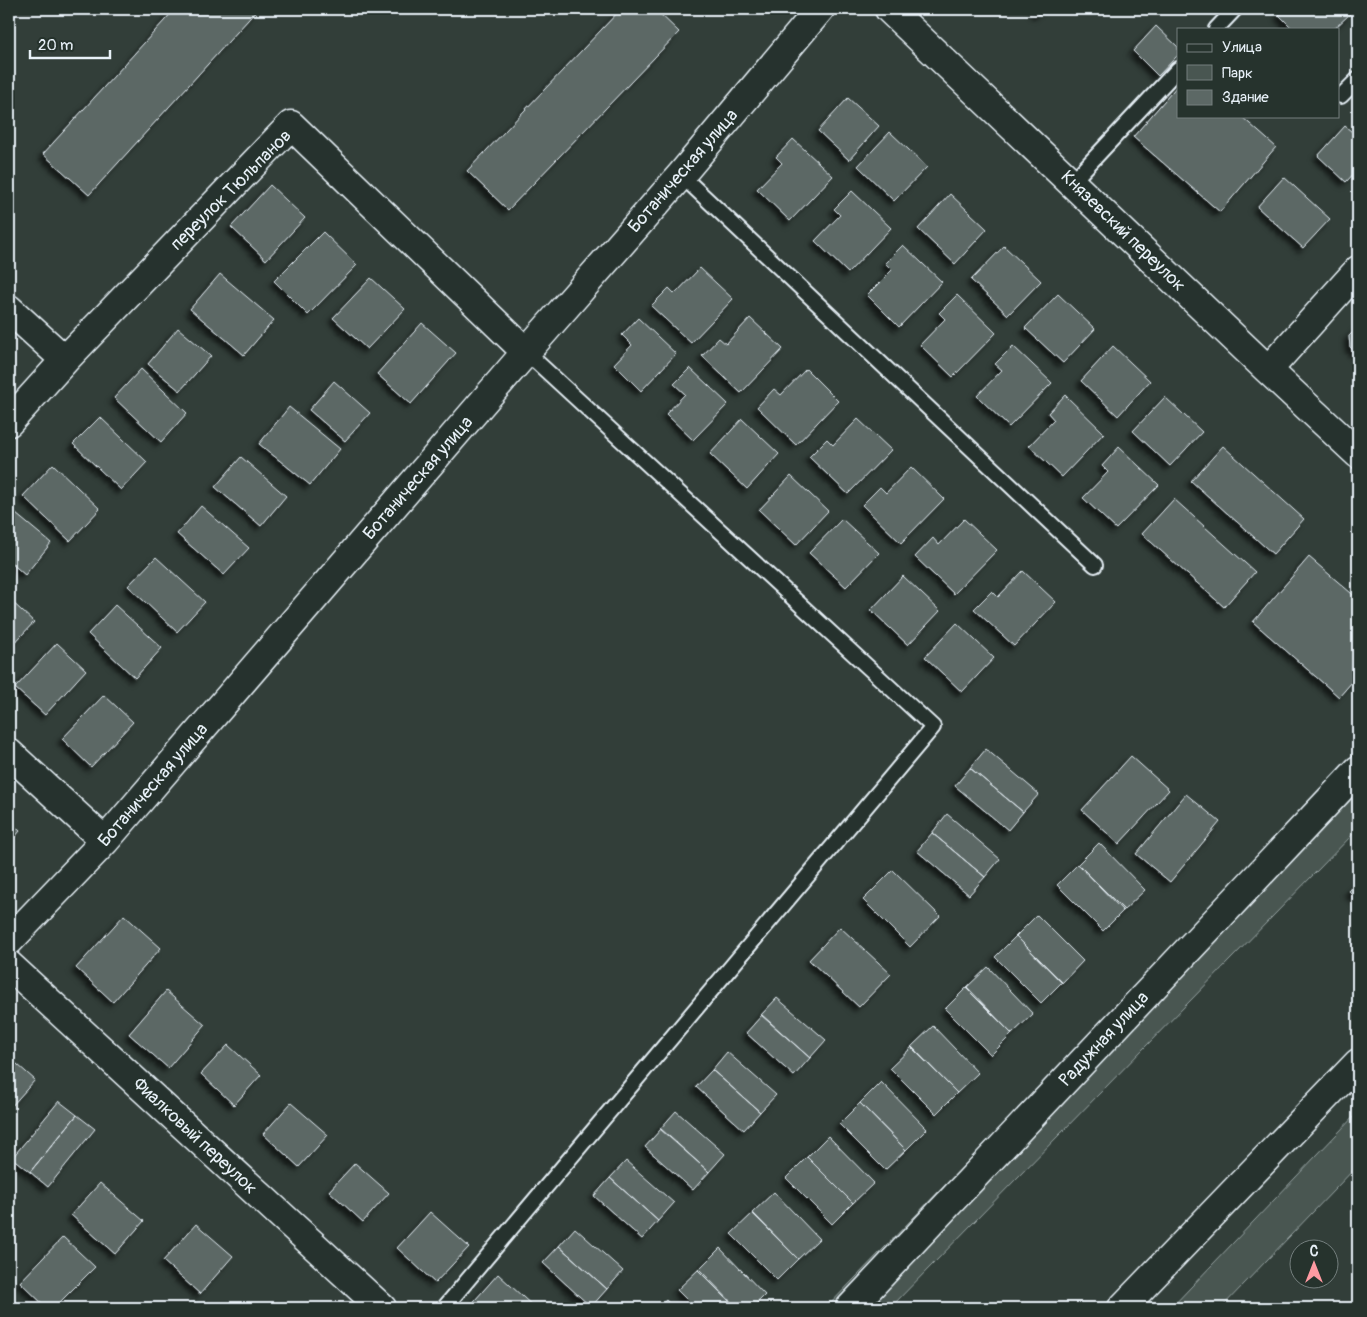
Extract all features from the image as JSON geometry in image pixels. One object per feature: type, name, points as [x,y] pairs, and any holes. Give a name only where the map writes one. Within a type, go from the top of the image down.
[{"type":"street","name":"Ботаническая улица","points":[[9,941],[105,841],[681,175],[820,9]]},
{"type":"street","name":"Князевский переулок","points":[[889,9],[1358,454]]},
{"type":"street","name":"переулок Тюльпанов","points":[[9,422],[291,125],[526,352]]},
{"type":"street","points":[[1268,370],[1358,270]]},
{"type":"street","points":[[9,309],[66,360]]},
{"type":"street","points":[[9,753],[105,841]]},
{"type":"street","name":"Радужная улица","points":[[850,1308],[1358,770]]},
{"type":"street","name":"Фиалковый переулок","points":[[9,964],[382,1308]]},
{"type":"street","points":[[1122,1308],[1358,1063]]},
{"type":"lane","points":[[1217,28],[1235,9]]},
{"type":"lane","points":[[1072,182],[1177,70]]},
{"type":"lane","points":[[1341,96],[1358,78]]},
{"type":"lane","points":[[681,175],[1095,565]]},
{"type":"lane","points":[[444,1308],[933,727],[526,352]]},
{"type":"green space","points":[[1358,758],[1358,829],[890,1308],[826,1308]]},
{"type":"green space","points":[[1358,1112],[1358,1165],[1221,1308],[1171,1308]]},
{"type":"building","points":[[175,9],[258,9],[89,195],[43,154]]},
{"type":"building","points":[[621,9],[655,9],[679,32],[508,210],[467,171]]},
{"type":"building","points":[[1033,9],[1045,9],[1039,15]]},
{"type":"building","points":[[1286,9],[1347,9],[1351,13],[1335,28],[1292,28],[1279,15]]},
{"type":"building","points":[[1156,26],[1177,46],[1177,56],[1158,76],[1133,51]]},
{"type":"building","points":[[1177,86],[1177,118],[1243,118],[1276,147],[1220,212],[1133,137]]},
{"type":"building","points":[[848,98],[879,126],[849,160],[818,131]]},
{"type":"building","points":[[1345,126],[1358,137],[1358,169],[1346,182],[1318,156]]},
{"type":"building","points":[[890,132],[927,167],[894,201],[858,166]]},
{"type":"building","points":[[793,139],[833,176],[790,221],[757,189],[782,163],[776,157]]},
{"type":"building","points":[[1284,177],[1330,219],[1303,248],[1257,207]]},
{"type":"building","points":[[270,185],[305,218],[266,260],[231,227]]},
{"type":"building","points":[[852,191],[891,228],[848,273],[815,241],[840,215],[834,209]]},
{"type":"building","points":[[950,194],[987,229],[955,264],[918,229]]},
{"type":"building","points":[[323,232],[357,265],[308,315],[274,281]]},
{"type":"building","points":[[903,245],[942,282],[899,327],[867,295],[892,270],[885,263]]},
{"type":"building","points":[[1004,246],[1041,281],[1008,315],[971,280]]},
{"type":"building","points":[[700,268],[733,299],[691,343],[651,306],[669,288],[675,294]]},
{"type":"building","points":[[220,274],[274,320],[244,355],[190,309]]},
{"type":"building","points":[[371,278],[405,309],[367,349],[333,318]]},
{"type":"building","points":[[1058,294],[1095,329],[1063,363],[1025,328]]},
{"type":"building","points":[[957,295],[996,333],[953,377],[920,345],[945,319],[939,313]]},
{"type":"building","points":[[638,318],[676,354],[641,391],[614,364],[632,345],[622,335]]},
{"type":"building","points":[[750,318],[783,349],[741,393],[702,356],[719,338],[726,344]]},
{"type":"building","points":[[422,323],[456,353],[411,404],[377,374]]},
{"type":"building","points":[[1358,327],[1358,355],[1350,347],[1349,336]]},
{"type":"building","points":[[178,328],[211,356],[180,391],[148,364]]},
{"type":"building","points":[[1013,346],[1052,383],[1009,427],[977,396],[1002,370],[995,364]]},
{"type":"building","points":[[1113,346],[1150,381],[1118,416],[1081,381]]},
{"type":"building","points":[[690,368],[728,404],[693,440],[666,414],[685,394],[674,384]]},
{"type":"building","points":[[141,369],[187,413],[161,442],[114,398]]},
{"type":"building","points":[[806,369],[838,401],[796,445],[757,407],[774,389],[781,395]]},
{"type":"building","points":[[334,381],[370,413],[345,441],[309,410]]},
{"type":"building","points":[[1065,395],[1104,433],[1062,477],[1029,446],[1054,420],[1048,413]]},
{"type":"building","points":[[1165,397],[1202,432],[1170,466],[1133,431]]},
{"type":"building","points":[[289,407],[340,449],[310,485],[259,444]]},
{"type":"building","points":[[100,417],[147,462],[121,490],[73,444]]},
{"type":"building","points":[[742,419],[779,454],[747,489],[710,454]]},
{"type":"building","points":[[858,419],[891,450],[848,494],[809,457],[827,439],[833,445]]},
{"type":"building","points":[[1223,446],[1304,519],[1273,554],[1191,481]]},
{"type":"building","points":[[1119,447],[1159,485],[1116,529],[1083,498],[1108,472],[1102,466]]},
{"type":"building","points":[[241,457],[286,496],[261,526],[215,487]]},
{"type":"building","points":[[53,464],[100,509],[70,541],[23,496]]},
{"type":"building","points":[[911,467],[944,499],[901,543],[862,505],[880,487],[886,493]]},
{"type":"building","points":[[791,476],[828,511],[796,545],[759,510]]},
{"type":"building","points":[[1174,499],[1255,572],[1224,607],[1142,534]]},
{"type":"building","points":[[201,506],[249,548],[224,575],[177,534]]},
{"type":"building","points":[[10,509],[51,543],[25,575],[9,561]]},
{"type":"building","points":[[842,519],[879,553],[846,587],[809,553]]},
{"type":"building","points":[[964,519],[997,550],[954,594],[915,557],[933,538],[939,545]]},
{"type":"building","points":[[156,557],[205,602],[177,632],[128,586]]},
{"type":"building","points":[[1309,557],[1358,599],[1358,675],[1339,697],[1253,622]]},
{"type":"building","points":[[1023,571],[1056,602],[1014,646],[974,609],[992,591],[998,597]]},
{"type":"building","points":[[903,576],[940,611],[908,645],[871,610]]},
{"type":"building","points":[[9,599],[34,622],[9,649]]},
{"type":"building","points":[[115,605],[162,648],[135,678],[88,634]]},
{"type":"building","points":[[957,623],[994,658],[962,692],[925,657]]},
{"type":"building","points":[[57,643],[86,670],[45,715],[15,688]]},
{"type":"building","points":[[104,695],[133,722],[91,767],[62,739]]},
{"type":"building","points":[[986,749],[1039,794],[1023,812],[970,768]]},
{"type":"building","points":[[1131,756],[1169,790],[1119,844],[1082,810]]},
{"type":"building","points":[[970,768],[1023,812],[1008,830],[955,786]]},
{"type":"building","points":[[1186,794],[1220,822],[1170,882],[1136,854]]},
{"type":"building","points":[[947,814],[1000,859],[985,877],[932,833]]},
{"type":"building","points":[[9,821],[20,831],[9,844]]},
{"type":"building","points":[[932,833],[985,877],[969,895],[917,851]]},
{"type":"building","points":[[1099,843],[1145,890],[1123,911],[1078,864]]},
{"type":"building","points":[[1078,864],[1124,910],[1103,931],[1057,885]]},
{"type":"building","points":[[893,870],[940,916],[910,947],[863,900]]},
{"type":"building","points":[[1358,882],[1358,900],[1349,891]]},
{"type":"building","points":[[124,915],[161,948],[113,1002],[76,968]]},
{"type":"building","points":[[1037,915],[1083,961],[1062,983],[1016,936]]},
{"type":"building","points":[[840,927],[891,974],[859,1007],[809,960]]},
{"type":"building","points":[[1016,936],[1062,982],[1041,1003],[995,957]]},
{"type":"building","points":[[988,967],[1033,1014],[1012,1034],[966,988]]},
{"type":"building","points":[[967,987],[1012,1034],[991,1055],[945,1009]]},
{"type":"building","points":[[166,991],[205,1025],[168,1068],[129,1034]]},
{"type":"building","points":[[777,998],[826,1040],[810,1058],[761,1015]]},
{"type":"building","points":[[762,1015],[810,1058],[794,1076],[746,1033]]},
{"type":"building","points":[[933,1026],[978,1073],[957,1093],[911,1047]]},
{"type":"building","points":[[228,1045],[261,1075],[234,1105],[201,1074]]},
{"type":"building","points":[[912,1047],[957,1093],[936,1114],[890,1068]]},
{"type":"building","points":[[727,1052],[776,1095],[760,1112],[712,1070]]},
{"type":"building","points":[[9,1057],[35,1080],[10,1108],[9,1107]]},
{"type":"building","points":[[712,1070],[760,1112],[744,1130],[696,1087]]},
{"type":"building","points":[[881,1082],[927,1129],[906,1150],[860,1103]]},
{"type":"building","points":[[59,1101],[77,1115],[30,1172],[12,1158]]},
{"type":"building","points":[[291,1103],[328,1135],[299,1167],[263,1134]]},
{"type":"building","points":[[860,1103],[906,1150],[885,1170],[839,1124]]},
{"type":"building","points":[[676,1111],[725,1154],[709,1172],[660,1129]]},
{"type":"building","points":[[77,1115],[95,1129],[48,1187],[30,1172]]},
{"type":"building","points":[[661,1129],[709,1172],[693,1190],[645,1147]]},
{"type":"building","points":[[828,1136],[874,1183],[853,1203],[807,1157]]},
{"type":"building","points":[[807,1157],[853,1203],[832,1224],[786,1178]]},
{"type":"building","points":[[626,1161],[674,1203],[658,1221],[610,1178]]},
{"type":"building","points":[[355,1163],[389,1193],[363,1222],[329,1191]]},
{"type":"building","points":[[610,1178],[658,1221],[642,1239],[594,1196]]},
{"type":"building","points":[[100,1183],[144,1221],[115,1254],[71,1215]]},
{"type":"building","points":[[774,1192],[819,1239],[798,1259],[752,1213]]},
{"type":"building","points":[[430,1212],[469,1247],[435,1283],[397,1248]]},
{"type":"building","points":[[753,1213],[798,1259],[777,1280],[731,1234]]},
{"type":"building","points":[[196,1224],[233,1256],[200,1294],[163,1261]]},
{"type":"building","points":[[575,1228],[623,1271],[607,1289],[559,1246]]},
{"type":"building","points":[[63,1237],[95,1267],[54,1308],[47,1308],[20,1282]]},
{"type":"building","points":[[559,1246],[607,1289],[591,1307],[543,1263]]},
{"type":"building","points":[[720,1248],[765,1295],[752,1308],[736,1308],[698,1270]]},
{"type":"building","points":[[699,1269],[737,1308],[695,1308],[677,1290]]},
{"type":"building","points":[[498,1274],[535,1308],[468,1308]]},
{"type":"building","points":[[666,1300],[674,1308],[657,1308]]}]
